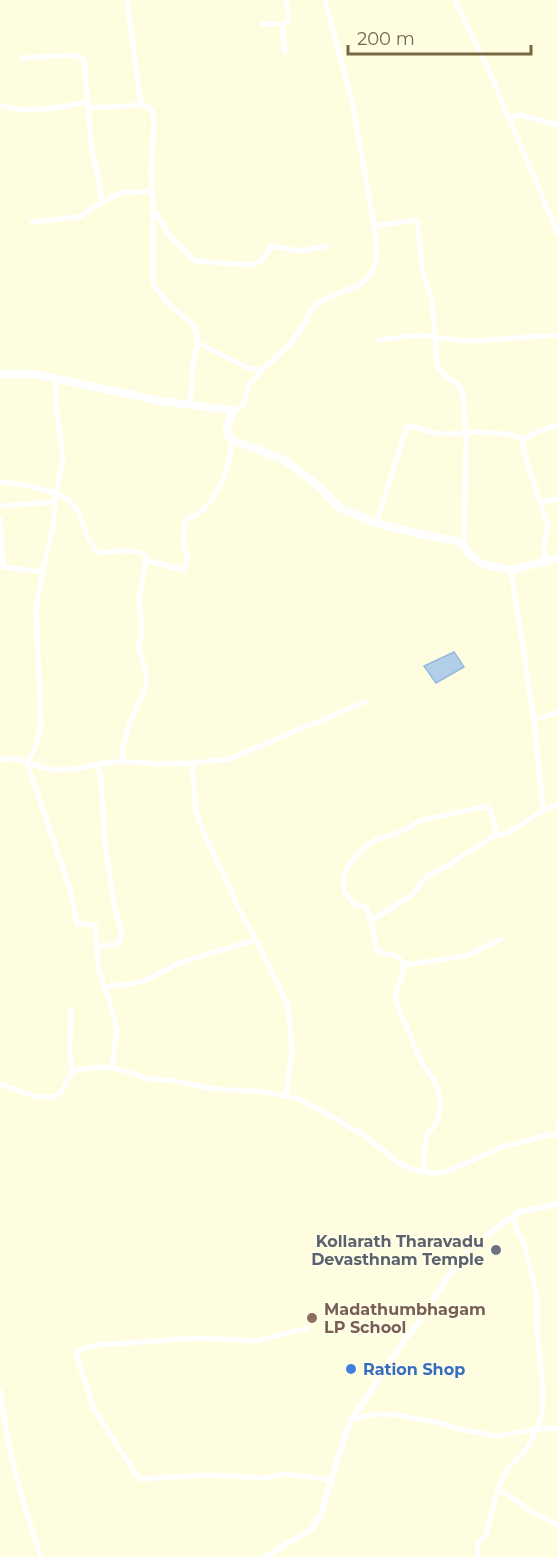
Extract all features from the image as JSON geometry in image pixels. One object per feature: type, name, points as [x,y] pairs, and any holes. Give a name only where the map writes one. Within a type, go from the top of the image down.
[{"type":"main road","points":[[0,374],[35,374],[161,401],[231,410],[227,435],[232,440],[283,459],[320,487],[339,508],[376,523],[456,541],[464,546],[471,556],[485,565],[511,570],[558,558]]},
{"type":"street","points":[[127,0],[138,87],[144,105]]},
{"type":"street","points":[[262,24],[288,22],[285,0]]},
{"type":"street","points":[[232,413],[243,406],[249,385],[291,343],[314,306],[359,285],[369,276],[375,266],[377,248],[374,226],[353,105],[325,0]]},
{"type":"street","points":[[455,0],[490,73],[558,234]]},
{"type":"street","points":[[282,24],[285,52]]},
{"type":"street","points":[[21,58],[73,55],[84,60],[92,153],[102,202]]},
{"type":"street","points":[[0,105],[10,109],[32,110],[88,105],[144,105],[153,112],[151,152],[153,284],[165,300],[193,324],[196,331],[198,343],[190,405]]},
{"type":"street","points":[[509,117],[520,115],[558,125]]},
{"type":"street","points":[[32,222],[79,217],[102,202],[122,193],[152,191]]},
{"type":"street","points":[[153,208],[169,235],[195,261],[251,265],[260,262],[272,246],[300,250],[327,246]]},
{"type":"street","points":[[374,226],[417,220],[423,275],[432,299],[437,365],[446,376],[459,385],[463,395],[466,434],[464,546]]},
{"type":"street","points":[[379,340],[419,335],[475,341],[558,335]]},
{"type":"street","points":[[198,343],[250,369],[262,370],[264,368]]},
{"type":"street","points":[[55,378],[63,458],[56,493],[53,527],[36,608],[41,725],[36,745],[27,763],[70,889],[77,924],[95,925],[98,968],[117,1031],[112,1068]]},
{"type":"street","points":[[376,523],[407,427],[411,426],[439,434],[477,432],[507,434],[527,439],[534,433],[558,425]]},
{"type":"street","points":[[522,439],[525,456],[548,526],[544,553],[546,561]]},
{"type":"street","points":[[146,560],[183,570],[188,559],[183,543],[184,522],[201,511],[219,490],[232,440]]},
{"type":"street","points":[[0,482],[26,485],[56,493],[69,500],[79,513],[95,550],[101,553],[129,550],[144,554],[146,560],[139,597],[142,634],[138,647],[146,672],[146,686],[128,728],[122,751],[123,761]]},
{"type":"street","points":[[540,502],[558,498]]},
{"type":"street","points":[[0,506],[55,502]]},
{"type":"street","points":[[0,518],[3,567],[43,572]]},
{"type":"street","points":[[511,570],[534,720],[543,811]]},
{"type":"street","points":[[0,760],[13,758],[52,770],[75,769],[123,761],[158,764],[229,759],[365,702]]},
{"type":"street","points":[[534,720],[558,712]]},
{"type":"street","points":[[192,763],[196,812],[237,906],[288,1006],[292,1049],[286,1096]]},
{"type":"street","points":[[97,764],[101,777],[104,836],[114,904],[122,934],[118,944],[97,947]]},
{"type":"street","points":[[371,921],[410,897],[428,875],[452,863],[497,834],[505,835],[558,804]]},
{"type":"street","points":[[423,1172],[427,1136],[437,1122],[441,1102],[438,1090],[396,1003],[395,992],[404,974],[402,963],[392,954],[382,954],[376,950],[366,907],[355,905],[350,900],[344,890],[344,879],[348,866],[367,845],[423,820],[487,807],[497,834]]},
{"type":"street","points":[[402,963],[412,964],[466,956],[501,939]]},
{"type":"street","points":[[104,987],[142,982],[180,963],[255,940]]},
{"type":"street","points":[[0,1084],[36,1097],[53,1097],[61,1093],[72,1072],[71,1010]]},
{"type":"street","points":[[72,1072],[105,1067],[149,1079],[168,1080],[216,1089],[265,1092],[299,1099],[364,1135],[396,1161],[410,1169],[423,1172],[446,1172],[502,1147],[558,1134],[558,1123]]},
{"type":"street","points":[[266,1557],[312,1529],[321,1514],[352,1419],[405,1339],[419,1323],[449,1275],[471,1247],[522,1211],[558,1204]]},
{"type":"street","points":[[478,1557],[479,1541],[486,1535],[498,1490],[509,1467],[527,1449],[542,1413],[543,1390],[537,1330],[537,1295],[524,1244],[513,1216]]},
{"type":"street","points":[[307,1328],[256,1341],[200,1338],[97,1345],[82,1349],[76,1354],[94,1409],[139,1479],[210,1475],[265,1478],[285,1474],[332,1480]]},
{"type":"street","points":[[0,1391],[15,1472],[41,1557]]},
{"type":"street","points":[[352,1419],[379,1414],[397,1415],[498,1436],[558,1428]]},
{"type":"street","points":[[498,1490],[558,1525]]},
{"type":"water","points":[[454,652],[464,667],[436,683],[424,666]]},
{"type":"place","name":"Kollarath Tharavadu Devasthnam Temple","points":[[496,1250]]},
{"type":"place","name":"Madathumbhagam LP School","points":[[312,1318]]},
{"type":"place","name":"Ration Shop","points":[[351,1369]]}]
